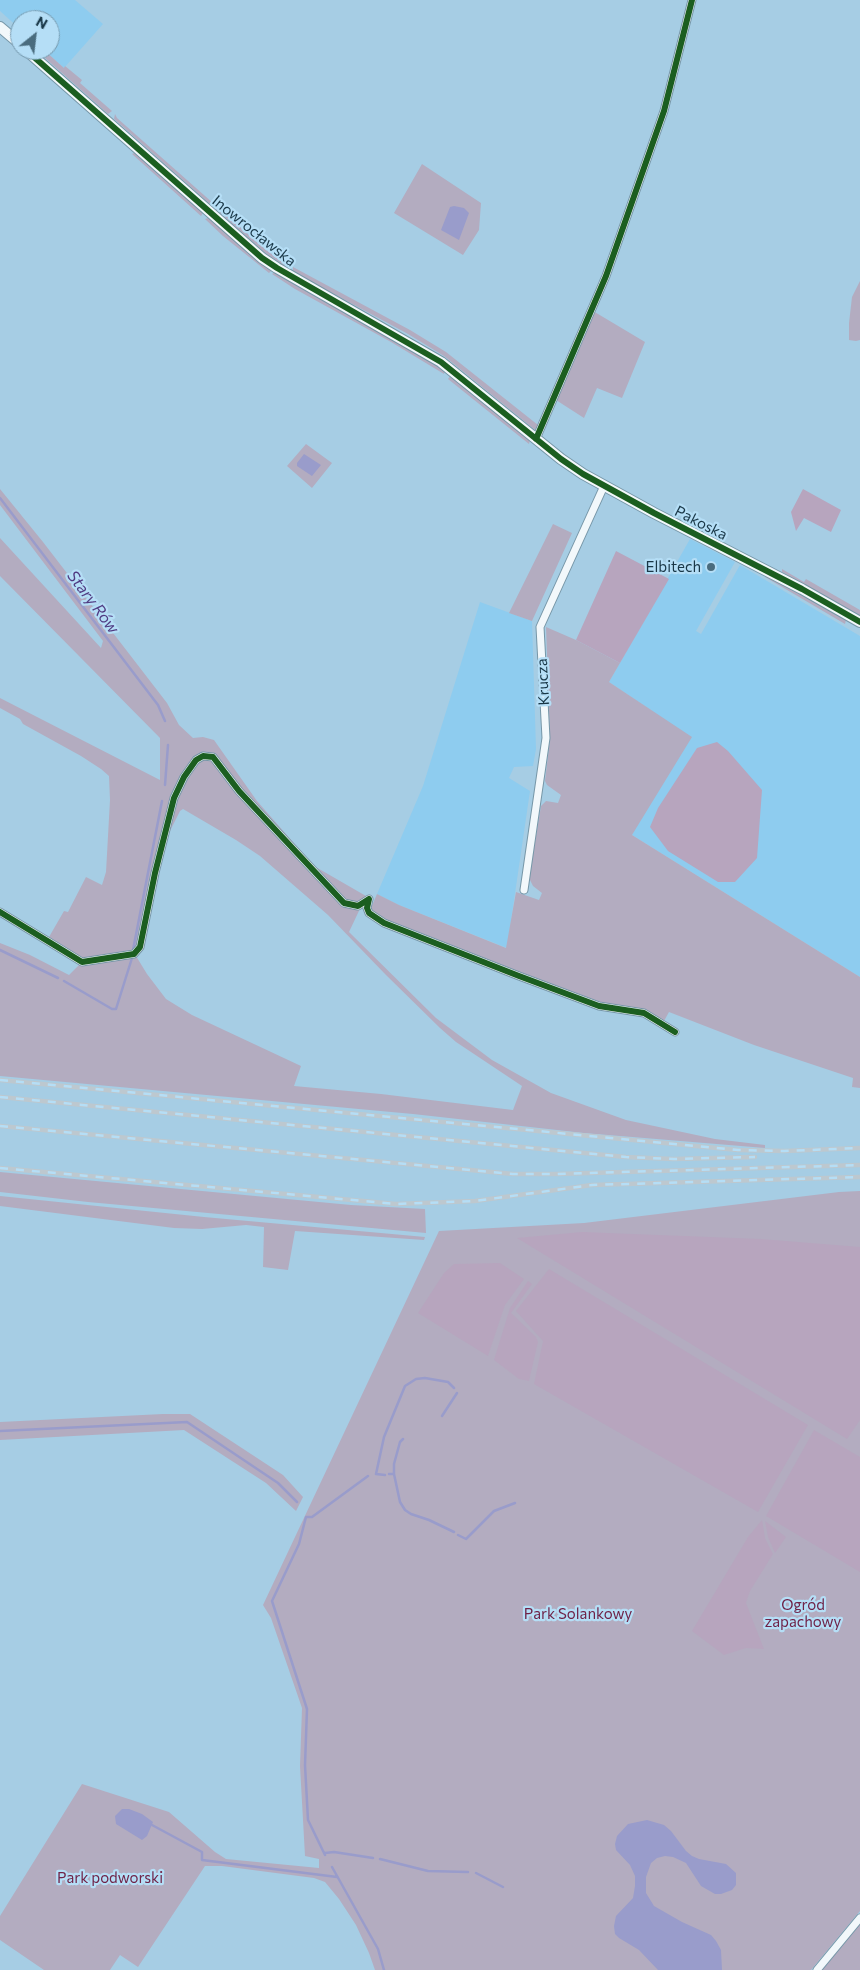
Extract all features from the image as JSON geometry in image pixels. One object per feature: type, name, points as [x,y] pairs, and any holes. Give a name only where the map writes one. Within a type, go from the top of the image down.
[{"type":"main road","points":[[0,27],[10,36]]},
{"type":"main road","name":"Inowrocławska","points":[[37,60],[262,258],[301,283],[405,340],[440,362],[536,439]]},
{"type":"main road","name":"Pakoska","points":[[536,439],[582,474],[802,589],[860,622]]},
{"type":"street","points":[[536,439],[606,276],[664,111],[692,0]]},
{"type":"street","name":"Krucza","points":[[524,890],[546,738],[540,628],[604,486]]},
{"type":"street","points":[[0,912],[82,962],[134,954],[140,947],[154,872],[174,798],[184,777],[196,760],[203,756],[213,757],[239,791],[344,903],[358,906],[370,899],[367,908],[370,914],[384,923],[599,1006],[644,1013],[676,1032]]},
{"type":"street","points":[[817,1970],[860,1918]]},
{"type":"shaded area","points":[[0,0],[75,0],[103,24],[64,68],[55,60],[60,60],[60,10],[10,10],[10,20],[0,11]]},
{"type":"shaded area","points":[[450,207],[464,208],[469,213],[459,240],[441,230]]},
{"type":"shaded area","points":[[304,454],[321,465],[312,476],[297,466],[297,463]]},
{"type":"shaded area","points":[[803,489],[841,510],[831,532],[804,518],[796,531],[791,512]]},
{"type":"shaded area","points":[[690,539],[735,562],[696,631],[701,634],[740,565],[860,636],[860,977],[632,835],[652,711],[609,682]]},
{"type":"shaded area","points":[[616,551],[669,579],[620,663],[576,640]]},
{"type":"shaded area","points":[[480,602],[532,621],[536,749],[533,766],[514,767],[509,778],[530,791],[507,948],[399,905],[377,894],[423,786]]},
{"type":"shaded area","points":[[717,742],[728,751],[762,790],[757,858],[735,882],[718,882],[668,851],[650,827],[658,808],[697,748]]},
{"type":"shaded area","points":[[582,1232],[761,1239],[860,1247],[860,1420],[847,1439],[517,1238]]},
{"type":"shaded area","points":[[500,1263],[524,1279],[505,1305],[488,1356],[418,1313],[444,1273],[454,1264]]},
{"type":"shaded area","points":[[549,1269],[808,1425],[758,1512],[534,1384],[543,1341],[516,1311]]},
{"type":"shaded area","points":[[528,1281],[532,1284],[511,1313],[536,1337],[538,1342],[529,1381],[519,1379],[494,1360],[510,1308]]},
{"type":"shaded area","points":[[814,1430],[860,1457],[860,1572],[766,1516]]},
{"type":"shaded area","points":[[762,1520],[765,1538],[773,1554],[750,1591],[746,1603],[764,1649],[746,1648],[724,1655],[692,1631],[748,1537]]},
{"type":"shaded area","points":[[765,1521],[786,1537],[775,1553],[768,1537]]},
{"type":"shaded area","points":[[122,1809],[129,1809],[142,1814],[153,1822],[147,1836],[142,1840],[116,1824],[115,1816]]},
{"type":"shaded area","points":[[647,1820],[664,1825],[692,1856],[726,1864],[736,1873],[736,1885],[732,1890],[721,1894],[715,1894],[701,1886],[686,1863],[673,1857],[657,1858],[651,1863],[646,1877],[646,1893],[654,1906],[682,1922],[711,1935],[716,1941],[721,1950],[722,1970],[658,1970],[639,1950],[615,1934],[616,1916],[633,1898],[635,1886],[635,1876],[630,1865],[616,1850],[617,1836],[628,1824]]},
{"type":"green space","points":[[47,60],[55,60],[82,80],[80,83],[112,111],[108,114]]},
{"type":"green space","points":[[115,114],[117,118],[266,250],[290,266],[286,267],[265,253],[114,119]]},
{"type":"green space","points":[[136,152],[203,213],[201,216],[132,154]]},
{"type":"green space","points":[[422,164],[481,203],[479,230],[463,255],[394,213]]},
{"type":"green space","points":[[208,218],[272,270],[269,273],[223,236],[205,219]]},
{"type":"green space","points":[[293,267],[410,330],[446,352],[538,425],[535,430],[444,356],[408,334],[293,272]]},
{"type":"green space","points":[[275,272],[392,338],[445,370],[444,374],[391,342],[295,289],[272,274]]},
{"type":"green space","points":[[860,281],[860,340],[856,341],[849,340],[849,323],[852,297]]},
{"type":"green space","points":[[593,311],[645,342],[622,398],[597,388],[584,418],[556,400]]},
{"type":"green space","points":[[451,375],[530,440],[529,444],[448,379]]},
{"type":"green space","points":[[306,444],[332,463],[312,488],[287,466]]},
{"type":"green space","points":[[0,489],[167,703],[179,725],[193,738],[203,737],[214,740],[257,801],[314,866],[366,896],[349,932],[436,1018],[492,1060],[551,1093],[626,1120],[715,1139],[765,1145],[765,1148],[584,1133],[413,1114],[0,1076],[0,943],[30,955],[69,975],[79,965],[136,956],[166,999],[192,1015],[301,1066],[294,1086],[381,1094],[513,1110],[522,1086],[456,1042],[440,1028],[328,915],[260,856],[183,809],[180,811],[166,839],[175,805],[169,802],[137,946],[131,952],[84,959],[49,937],[64,911],[68,912],[86,877],[102,885],[106,872],[110,800],[109,776],[81,756],[23,724],[20,719],[0,708],[0,698],[160,780],[160,738],[0,576],[0,538],[101,648],[103,641],[0,505]]},
{"type":"green space","points":[[553,524],[572,533],[532,621],[509,613]]},
{"type":"green space","points":[[782,569],[804,582],[806,579],[860,610],[860,616],[782,572]]},
{"type":"green space","points":[[766,575],[846,620],[845,624],[765,577]]},
{"type":"green space","points":[[546,627],[620,663],[609,682],[692,737],[632,835],[860,977],[860,1088],[852,1087],[853,1078],[754,1045],[669,1012],[664,1021],[645,1011],[606,1004],[513,971],[384,921],[376,916],[371,908],[377,894],[399,905],[506,948],[516,892],[539,900],[542,893],[533,886],[529,878],[541,806],[546,801],[558,803],[561,795],[547,785],[545,781],[550,739]]},
{"type":"green space","points":[[0,1172],[351,1205],[425,1209],[426,1233],[88,1202],[0,1192]]},
{"type":"green space","name":"Park Solankowy","points":[[860,1191],[860,1911],[811,1970],[375,1970],[356,1925],[325,1882],[314,1878],[222,1866],[205,1866],[138,1967],[120,1955],[110,1970],[44,1970],[0,1940],[0,1916],[82,1784],[169,1812],[215,1852],[226,1859],[319,1868],[319,1859],[305,1856],[300,1766],[302,1708],[271,1618],[263,1605],[439,1231],[584,1223]]},
{"type":"green space","points":[[0,1196],[425,1237],[424,1240],[295,1231],[288,1270],[263,1267],[264,1227],[246,1225],[202,1229],[174,1228],[0,1206]]},
{"type":"green space","points":[[190,1414],[283,1475],[303,1497],[296,1511],[266,1483],[184,1430],[0,1440],[0,1422]]},
{"type":"green space","points":[[860,1923],[860,1970],[821,1970]]},
{"type":"waterway","name":"Stary Rów","points":[[0,498],[158,705],[165,721]]},
{"type":"waterway","name":"Stary Rów","points":[[165,785],[168,745]]},
{"type":"waterway","name":"Stary Rów","points":[[133,950],[162,801]]},
{"type":"waterway","name":"Stary Rów","points":[[0,950],[58,978]]},
{"type":"waterway","name":"Stary Rów","points":[[64,981],[112,1009],[116,1009],[132,958]]},
{"type":"waterway","points":[[376,1474],[384,1437],[405,1386],[416,1379],[425,1378],[448,1382],[454,1388]]},
{"type":"waterway","points":[[442,1416],[457,1393]]},
{"type":"waterway","points":[[0,1431],[187,1422],[278,1483],[297,1502]]},
{"type":"waterway","points":[[394,1474],[394,1464],[400,1442],[403,1439]]},
{"type":"waterway","points":[[376,1474],[385,1475]]},
{"type":"waterway","points":[[389,1474],[394,1474],[400,1502],[405,1510],[454,1532]]},
{"type":"waterway","points":[[325,1855],[308,1820],[305,1765],[307,1709],[272,1601],[299,1544],[306,1517],[312,1517],[368,1476]]},
{"type":"waterway","points":[[458,1535],[466,1539],[494,1511],[515,1503]]},
{"type":"waterway","points":[[152,1825],[202,1852],[202,1860],[337,1877]]},
{"type":"waterway","points":[[325,1853],[334,1852],[373,1858]]},
{"type":"waterway","points":[[380,1859],[428,1871],[468,1872]]},
{"type":"waterway","points":[[332,1867],[378,1949],[384,1970]]},
{"type":"waterway","points":[[476,1873],[503,1887]]},
{"type":"railway","points":[[0,1080],[738,1150],[785,1151],[860,1148]]},
{"type":"railway","points":[[0,1097],[626,1157],[673,1159],[755,1157]]},
{"type":"railway","points":[[0,1126],[513,1174],[860,1165]]},
{"type":"railway","points":[[0,1168],[396,1204],[475,1201],[592,1185],[860,1177]]},
{"type":"cycle path","points":[[536,439],[606,276],[664,111],[692,0]]},
{"type":"cycle path","points":[[37,60],[262,258],[441,362],[561,459],[583,474],[654,513],[802,589],[860,622]]},
{"type":"cycle path","points":[[0,912],[82,962],[134,954],[140,947],[155,873],[174,798],[184,777],[196,760],[203,756],[213,757],[239,791],[344,903],[358,906],[369,899],[367,908],[369,913],[384,923],[599,1006],[644,1013],[675,1032]]},
{"type":"place","name":"Elbitech","points":[[711,567]]},
{"type":"park label","name":"Ogród zapachowy","points":[[803,1614]]},
{"type":"park label","name":"Park podworski","points":[[110,1878]]}]
